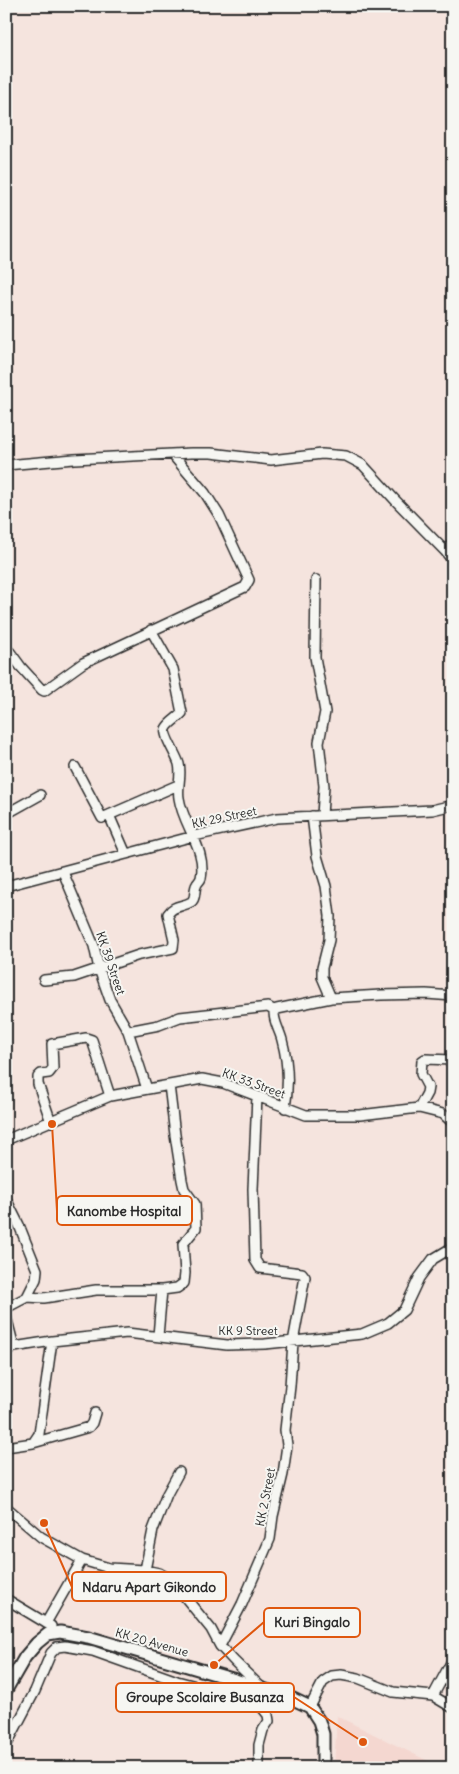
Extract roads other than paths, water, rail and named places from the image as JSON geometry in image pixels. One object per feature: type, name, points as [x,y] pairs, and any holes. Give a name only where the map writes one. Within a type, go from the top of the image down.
[{"type":"main road","points":[[7,1688],[25,1657],[37,1643],[48,1634],[60,1632]]},
{"type":"main road","name":"KK 20 Avenue","points":[[60,1632],[88,1637],[291,1698],[310,1707]]},
{"type":"main road","points":[[310,1707],[319,1721],[324,1734],[323,1768]]},
{"type":"street","points":[[6,465],[172,454],[211,453],[271,460],[322,454],[346,456],[363,464],[396,501],[445,550],[453,561]]},
{"type":"street","points":[[6,655],[10,652],[20,667],[44,691],[83,663],[246,587],[249,580],[218,515],[205,493],[172,454]]},
{"type":"street","points":[[445,550],[453,543]]},
{"type":"street","points":[[316,580],[315,657],[325,712],[319,742],[324,786],[322,815]]},
{"type":"street","points":[[44,980],[74,977],[139,955],[173,948],[174,940],[168,914],[170,910],[193,900],[202,873],[194,836],[183,813],[179,799],[179,763],[165,735],[165,731],[182,713],[182,706],[173,669],[151,630]]},
{"type":"street","points":[[75,767],[102,818],[178,785]]},
{"type":"street","points":[[6,814],[40,795]]},
{"type":"street","name":"KK 29 Street","points":[[6,886],[194,836],[277,818],[432,810],[453,805]]},
{"type":"street","points":[[109,815],[126,854]]},
{"type":"street","points":[[312,816],[317,856],[326,886],[330,916],[329,940],[322,968],[322,976],[331,998]]},
{"type":"street","name":"KK 39 Street","points":[[63,872],[94,946],[99,969],[110,1000],[128,1030],[147,1089]]},
{"type":"street","points":[[128,1030],[159,1025],[180,1017],[262,1008],[275,1011],[331,998],[399,995],[453,996]]},
{"type":"street","points":[[275,1011],[274,1017],[282,1038],[287,1074],[288,1087],[285,1108]]},
{"type":"street","points":[[51,1122],[38,1084],[38,1076],[49,1073],[53,1068],[52,1044],[86,1038],[92,1040],[110,1096]]},
{"type":"street","points":[[419,1108],[428,1087],[421,1074],[422,1061],[425,1059],[453,1060]]},
{"type":"street","name":"KK 33 Street","points":[[6,1140],[51,1122],[87,1104],[110,1096],[202,1079],[223,1083],[306,1115],[360,1115],[419,1108],[443,1114],[453,1123]]},
{"type":"street","points":[[6,1308],[27,1297],[44,1298],[96,1290],[162,1290],[177,1288],[184,1283],[186,1273],[183,1244],[196,1228],[195,1204],[184,1189],[182,1180],[169,1085]]},
{"type":"street","name":"KK 2 Street","points":[[220,1646],[242,1604],[270,1539],[287,1445],[285,1430],[293,1342],[305,1277],[304,1274],[260,1268],[255,1260],[253,1189],[257,1096]]},
{"type":"street","points":[[6,1198],[38,1270],[27,1297]]},
{"type":"street","name":"KK 9 Street","points":[[10,1349],[52,1341],[127,1333],[227,1345],[293,1342],[362,1334],[388,1323],[404,1310],[419,1278],[434,1259],[453,1247]]},
{"type":"street","points":[[158,1336],[162,1290]]},
{"type":"street","points":[[6,1316],[10,1349]]},
{"type":"street","points":[[33,1443],[39,1434],[52,1341]]},
{"type":"street","points":[[6,1447],[33,1443],[89,1428],[95,1414]]},
{"type":"street","points":[[145,1570],[153,1530],[167,1494],[179,1472]]},
{"type":"street","points":[[6,1507],[41,1537],[82,1560],[109,1568],[145,1570],[159,1573],[170,1580],[210,1629],[220,1646],[264,1690]]},
{"type":"street","points":[[46,1624],[82,1560]]},
{"type":"street","points":[[6,1599],[60,1632]]},
{"type":"street","points":[[6,1746],[36,1691],[51,1653],[56,1647],[65,1646],[93,1651],[177,1681],[242,1698],[260,1705],[268,1715],[269,1721],[263,1730],[259,1745],[258,1768]]},
{"type":"street","points":[[433,1696],[453,1659]]},
{"type":"street","points":[[310,1707],[323,1682],[332,1676],[341,1675],[358,1678],[392,1692],[433,1696],[453,1708]]},
{"type":"place","name":"Kanombe Hospital","points":[[52,1124]]},
{"type":"place","name":"Ndaru Apart Gikondo","points":[[44,1523]]},
{"type":"place","name":"Kuri Bingalo","points":[[214,1665]]},
{"type":"place","name":"Groupe Scolaire Busanza","points":[[363,1742]]}]
